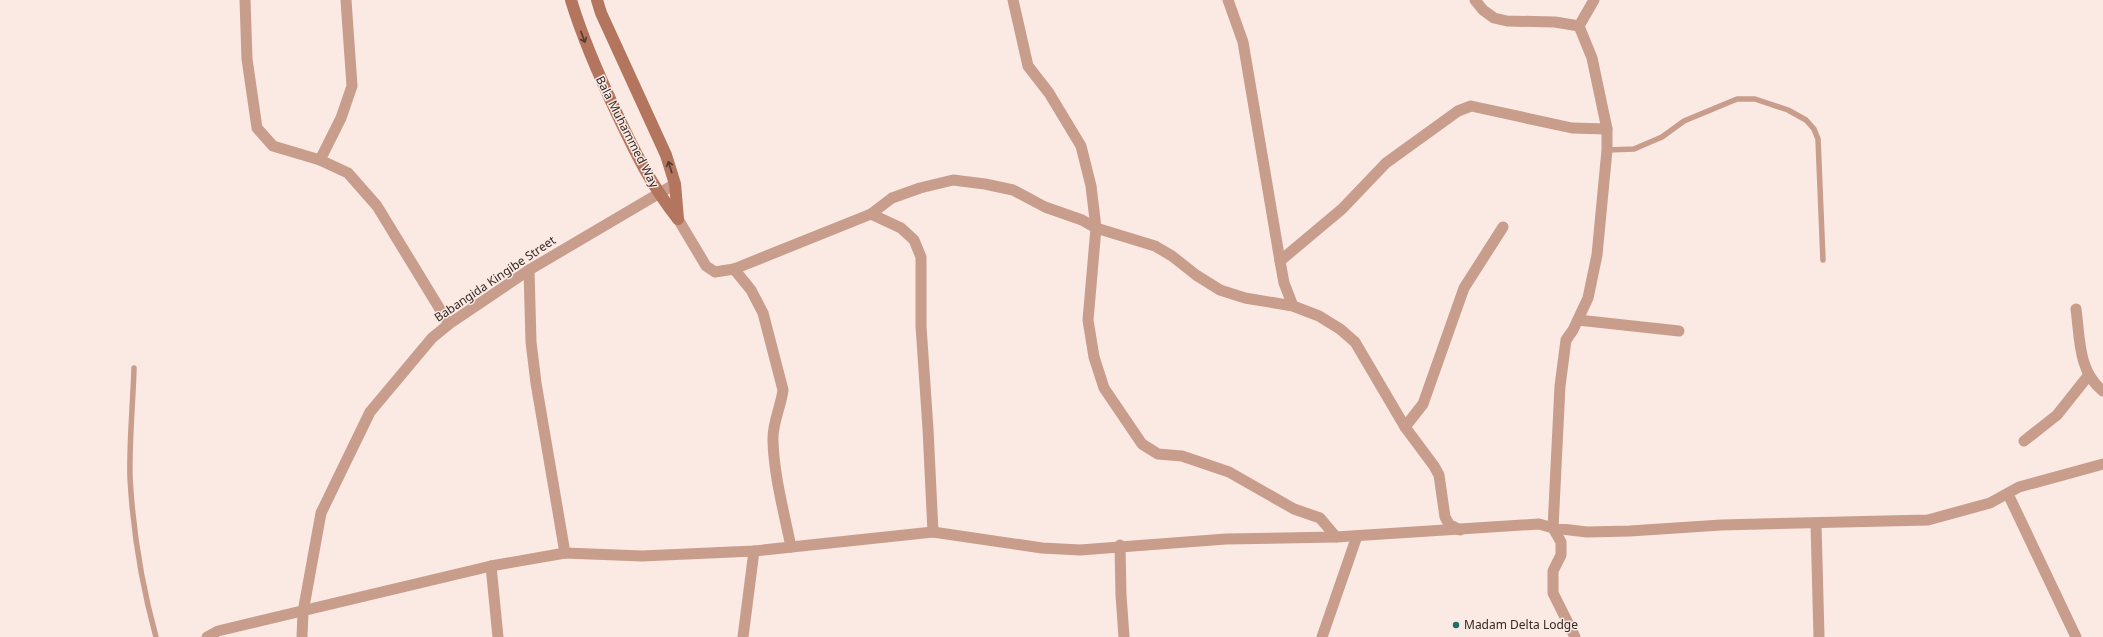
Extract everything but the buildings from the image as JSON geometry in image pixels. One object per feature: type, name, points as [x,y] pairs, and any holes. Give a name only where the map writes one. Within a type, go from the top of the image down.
[{"type":"street","points":[[245,0],[247,59],[257,128],[274,146],[320,160],[348,173],[377,206],[448,324]]},
{"type":"street","points":[[320,160],[341,118],[352,86],[346,0]]},
{"type":"street","name":"Bala Muhammed Way","points":[[571,0],[596,69],[643,168],[659,195],[678,218]]},
{"type":"street","name":"Bala Muhammed Way","points":[[597,0],[601,13],[666,155],[676,184],[678,218]]},
{"type":"street","points":[[1013,0],[1028,66],[1049,94],[1081,146],[1092,186],[1096,228],[1088,320],[1094,357],[1104,388],[1142,444],[1158,454],[1182,456],[1229,472],[1294,509],[1320,518],[1336,537]]},
{"type":"street","points":[[1228,0],[1243,42],[1284,283],[1293,306]]},
{"type":"street","points":[[1475,0],[1483,10],[1494,18],[1507,21],[1555,22],[1579,26]]},
{"type":"street","points":[[1579,26],[1594,0]]},
{"type":"street","points":[[1575,637],[1553,593],[1553,572],[1561,555],[1561,542],[1553,528],[1560,386],[1566,340],[1578,320],[1588,298],[1597,255],[1607,150],[1607,129],[1592,58],[1579,26]]},
{"type":"street","points":[[1280,261],[1342,208],[1386,163],[1458,111],[1470,106],[1572,128],[1607,129]]},
{"type":"street","points":[[678,218],[706,266],[716,272],[734,269],[871,214],[892,198],[920,188],[953,180],[985,184],[1013,190],[1045,207],[1082,220],[1096,228],[1155,246],[1172,256],[1196,275],[1220,290],[1245,298],[1293,306],[1319,316],[1340,329],[1355,342],[1405,427],[1434,466],[1438,475],[1445,517],[1449,524],[1460,530]]},
{"type":"street","name":"Babangida Kingibe Street","points":[[302,637],[303,612],[321,513],[370,412],[432,338],[448,324],[529,270],[676,184]]},
{"type":"street","points":[[871,214],[901,228],[914,240],[921,257],[921,326],[933,532]]},
{"type":"street","points":[[1405,427],[1423,404],[1464,288],[1503,226]]},
{"type":"street","points":[[734,269],[751,290],[763,313],[783,390],[781,403],[774,423],[772,440],[776,471],[791,547]]},
{"type":"street","points":[[529,270],[531,342],[536,383],[565,553]]},
{"type":"street","points":[[2076,309],[2083,360],[2088,376],[2103,391]]},
{"type":"street","points":[[1578,320],[1679,331]]},
{"type":"street","points":[[2024,441],[2057,415],[2088,376]]},
{"type":"street","points":[[207,637],[218,632],[491,566],[565,553],[642,556],[754,551],[933,532],[1042,548],[1080,550],[1120,545],[1226,539],[1336,537],[1540,524],[1553,528],[1587,532],[1721,525],[1816,524],[1928,520],[1990,503],[2020,487],[2103,464]]},
{"type":"street","points":[[2008,494],[2076,637]]},
{"type":"street","points":[[1816,524],[1819,637]]},
{"type":"street","points":[[1322,637],[1356,536]]},
{"type":"street","points":[[1120,545],[1124,637]]},
{"type":"street","points":[[743,637],[754,551]]},
{"type":"street","points":[[491,566],[498,637]]},
{"type":"lane","points":[[1607,150],[1634,149],[1662,137],[1684,121],[1737,99],[1755,99],[1788,110],[1806,120],[1814,129],[1818,139],[1823,260]]},
{"type":"lane","points":[[134,368],[130,477],[136,538],[145,595],[156,637]]},
{"type":"place","name":"Madam Delta Lodge","points":[[1456,625]]}]
